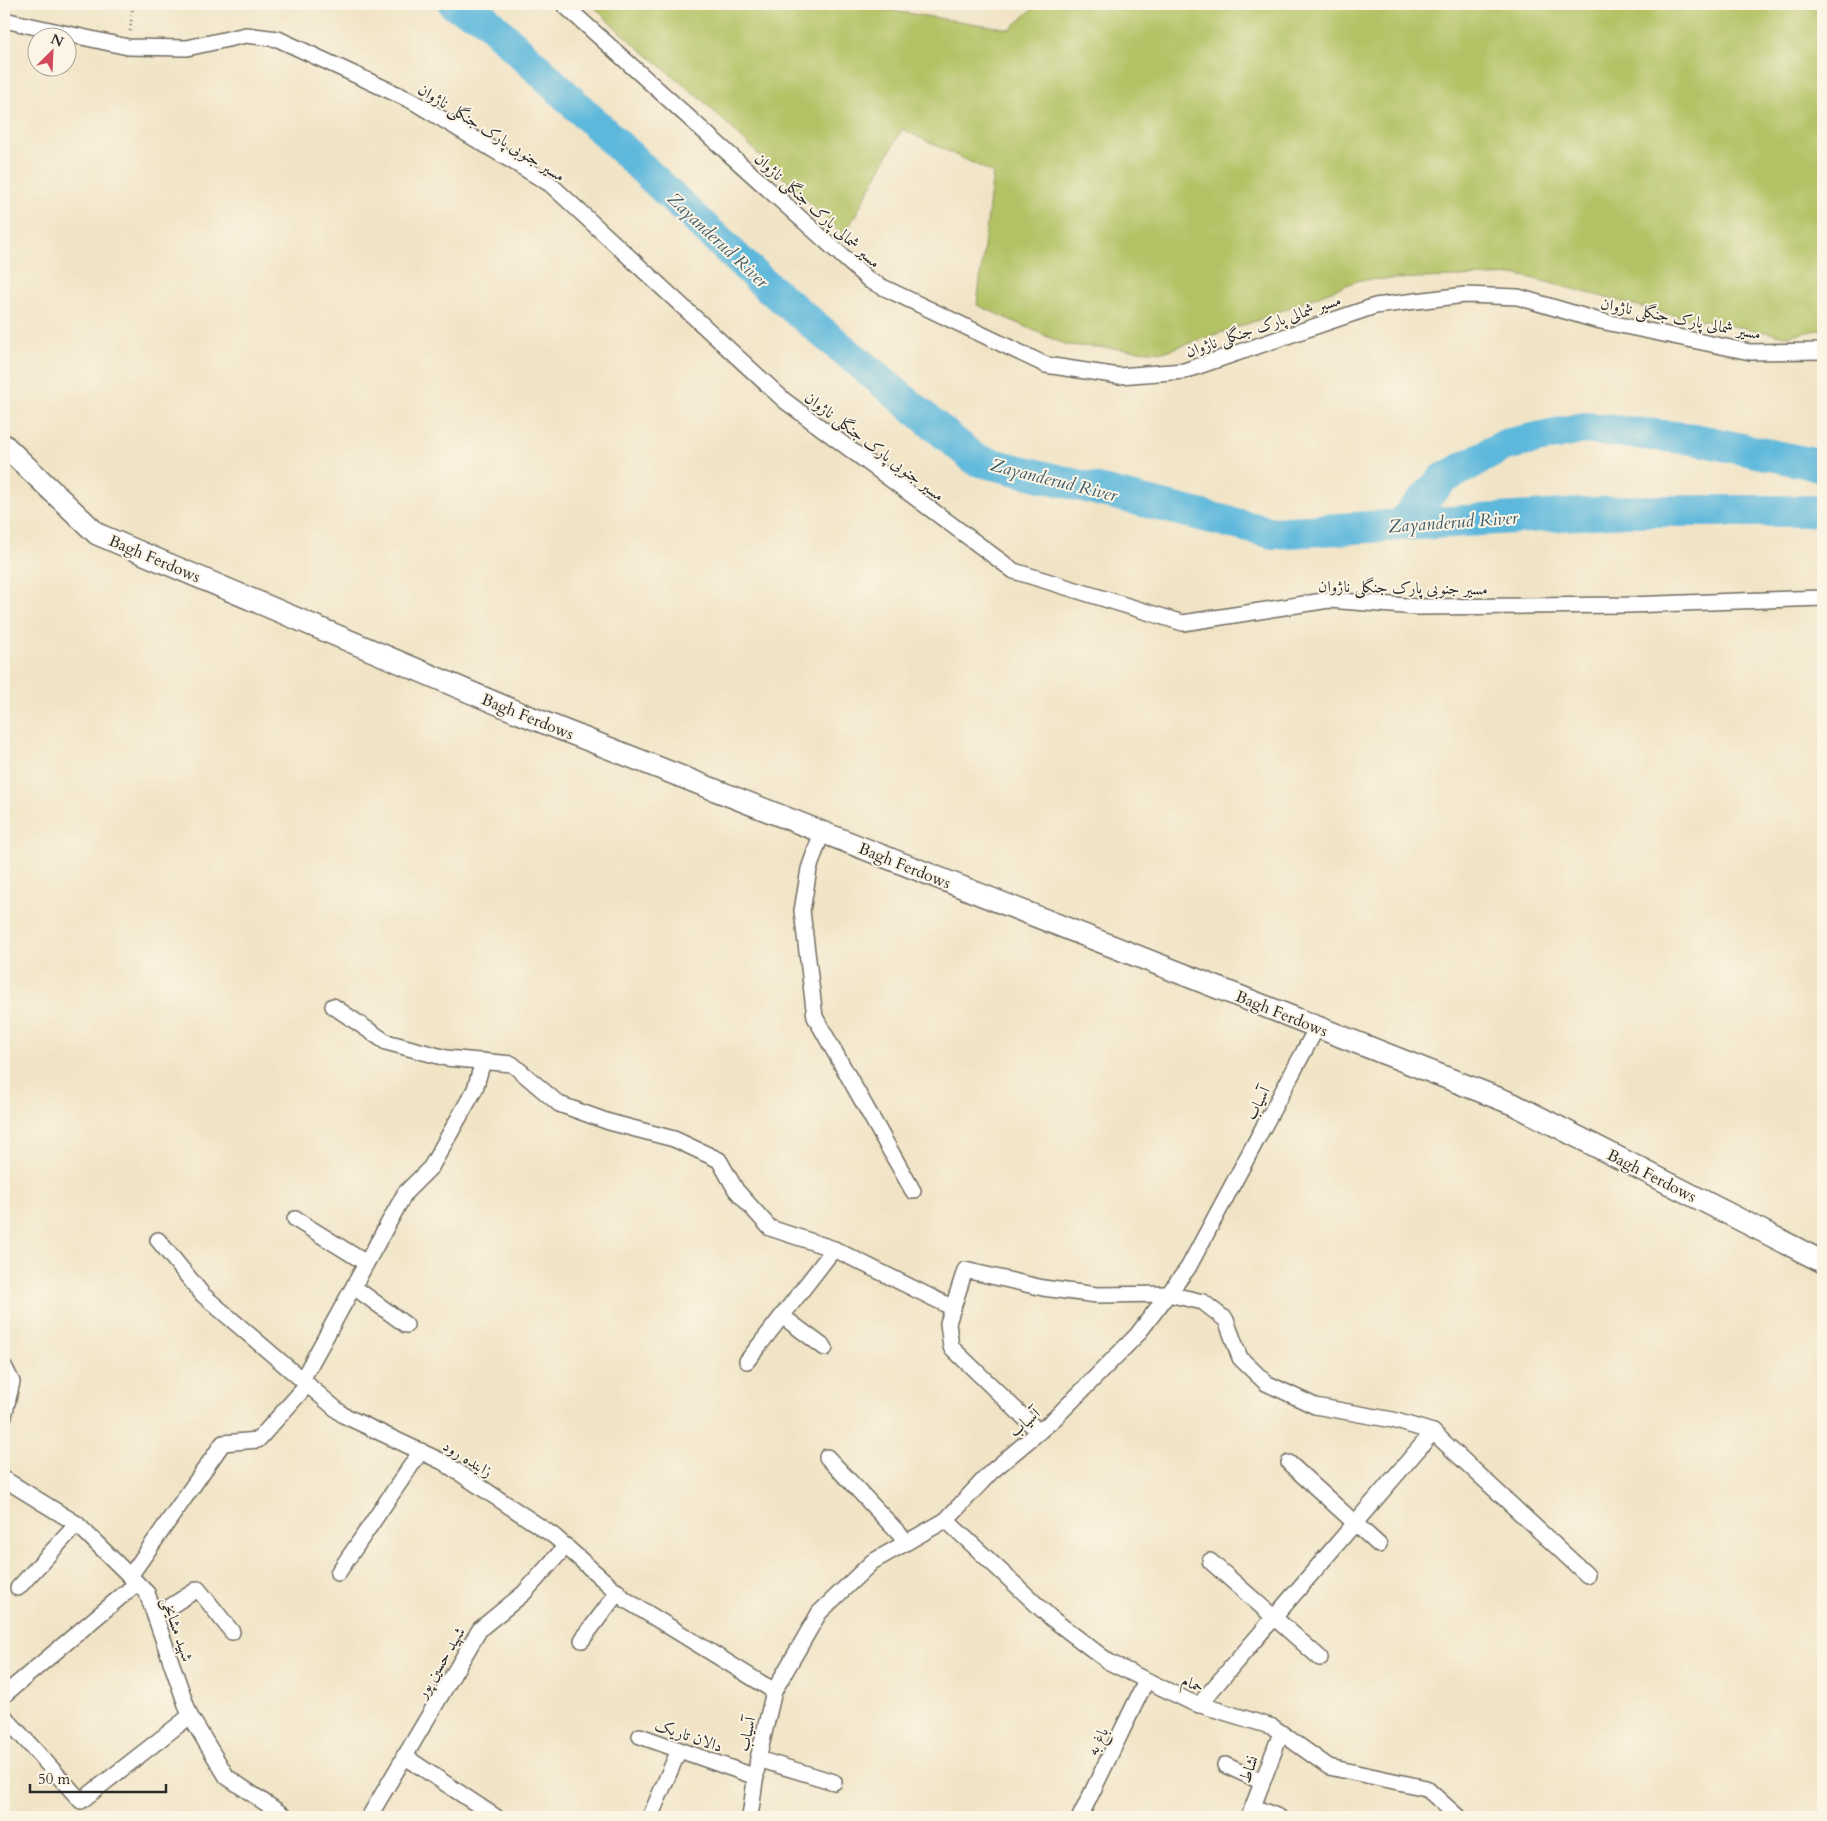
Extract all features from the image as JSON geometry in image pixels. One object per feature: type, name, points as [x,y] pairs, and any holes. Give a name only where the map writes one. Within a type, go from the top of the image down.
[{"type":"street","name":"مسیر شمالی پارک جنگلی ناژوان","points":[[563,4],[870,282],[1046,365],[1119,376],[1184,372],[1375,306],[1465,295],[1518,297],[1596,320],[1750,352],[1823,351]]},
{"type":"street","name":"مسیر جنوبی پارک جنگلی ناژوان","points":[[4,20],[128,46],[187,48],[246,36],[278,39],[414,102],[550,184],[785,401],[1014,571],[1183,623],[1329,600],[1417,608],[1629,605],[1823,598]]},
{"type":"street","name":"Bagh Ferdows","points":[[4,445],[97,534],[517,712],[1513,1104],[1823,1262]]},
{"type":"street","points":[[822,832],[808,868],[802,911],[814,1017],[912,1191]]},
{"type":"street","points":[[333,1006],[386,1042],[446,1058],[512,1064],[559,1104],[609,1122],[674,1139],[720,1160],[736,1190],[770,1228],[834,1249],[953,1308]]},
{"type":"street","name":"آسیاب","points":[[750,1817],[758,1759],[774,1692],[819,1613],[872,1562],[946,1520],[991,1472],[1054,1420],[1137,1335],[1188,1268],[1317,1027]]},
{"type":"street","points":[[4,1695],[133,1579],[223,1443],[258,1440],[305,1382],[366,1263],[405,1193],[431,1167],[475,1089],[483,1061]]},
{"type":"street","points":[[295,1218],[366,1263]]},
{"type":"street","name":"زاینده رود","points":[[158,1240],[204,1295],[343,1415],[443,1462],[554,1536],[626,1600],[774,1692]]},
{"type":"street","points":[[746,1361],[834,1249]]},
{"type":"street","points":[[1039,1432],[951,1347],[948,1323],[965,1270],[1044,1288],[1097,1295],[1168,1294],[1204,1302],[1226,1320],[1240,1358],[1266,1383],[1315,1406],[1393,1420],[1433,1432],[1587,1576]]},
{"type":"street","points":[[354,1287],[406,1325]]},
{"type":"street","points":[[782,1316],[825,1348]]},
{"type":"street","points":[[4,1366],[12,1382],[4,1416]]},
{"type":"street","points":[[1199,1705],[1433,1432]]},
{"type":"street","points":[[338,1573],[421,1451]]},
{"type":"street","points":[[828,1457],[907,1542]]},
{"type":"street","points":[[1289,1463],[1379,1545]]},
{"type":"street","name":"شهید مشایخی","points":[[4,1479],[77,1524],[147,1593],[190,1716],[227,1777],[286,1817]]},
{"type":"street","name":"حمام","points":[[946,1520],[1051,1618],[1109,1662],[1199,1705],[1273,1727],[1329,1767],[1426,1788],[1458,1817]]},
{"type":"street","points":[[18,1588],[77,1524]]},
{"type":"street","name":"شهید حسین پور","points":[[369,1817],[480,1629],[524,1593],[566,1546]]},
{"type":"street","points":[[1210,1561],[1320,1658]]},
{"type":"street","points":[[155,1616],[198,1589],[232,1632]]},
{"type":"street","points":[[582,1640],[618,1592]]},
{"type":"street","name":"باغ به","points":[[1080,1817],[1146,1680]]},
{"type":"street","points":[[4,1716],[81,1800],[190,1716]]},
{"type":"street","name":"نشاط","points":[[1251,1812],[1281,1733]]},
{"type":"street","name":"دالان تاریک","points":[[640,1736],[756,1777]]},
{"type":"street","points":[[650,1817],[679,1750]]},
{"type":"street","points":[[404,1756],[496,1817]]},
{"type":"street","points":[[758,1759],[834,1782]]},
{"type":"street","points":[[1225,1765],[1262,1782]]},
{"type":"street","points":[[1251,1812],[1278,1817]]},
{"type":"path","points":[[128,46],[133,4]]},
{"type":"green space","points":[[591,4],[847,4],[1010,29],[1038,4],[1823,4],[1823,329],[1786,336],[1672,315],[1519,275],[1359,280],[1253,322],[1163,352],[1066,345],[977,305],[993,173],[902,129],[844,236],[702,100],[622,34]]},
{"type":"waterway","name":"Zayanderud River","points":[[454,4],[482,16],[761,281],[976,460],[1273,533],[1626,511],[1823,511]]},
{"type":"waterway","points":[[1399,525],[1443,479],[1505,445],[1584,428],[1694,439],[1823,466]]}]
